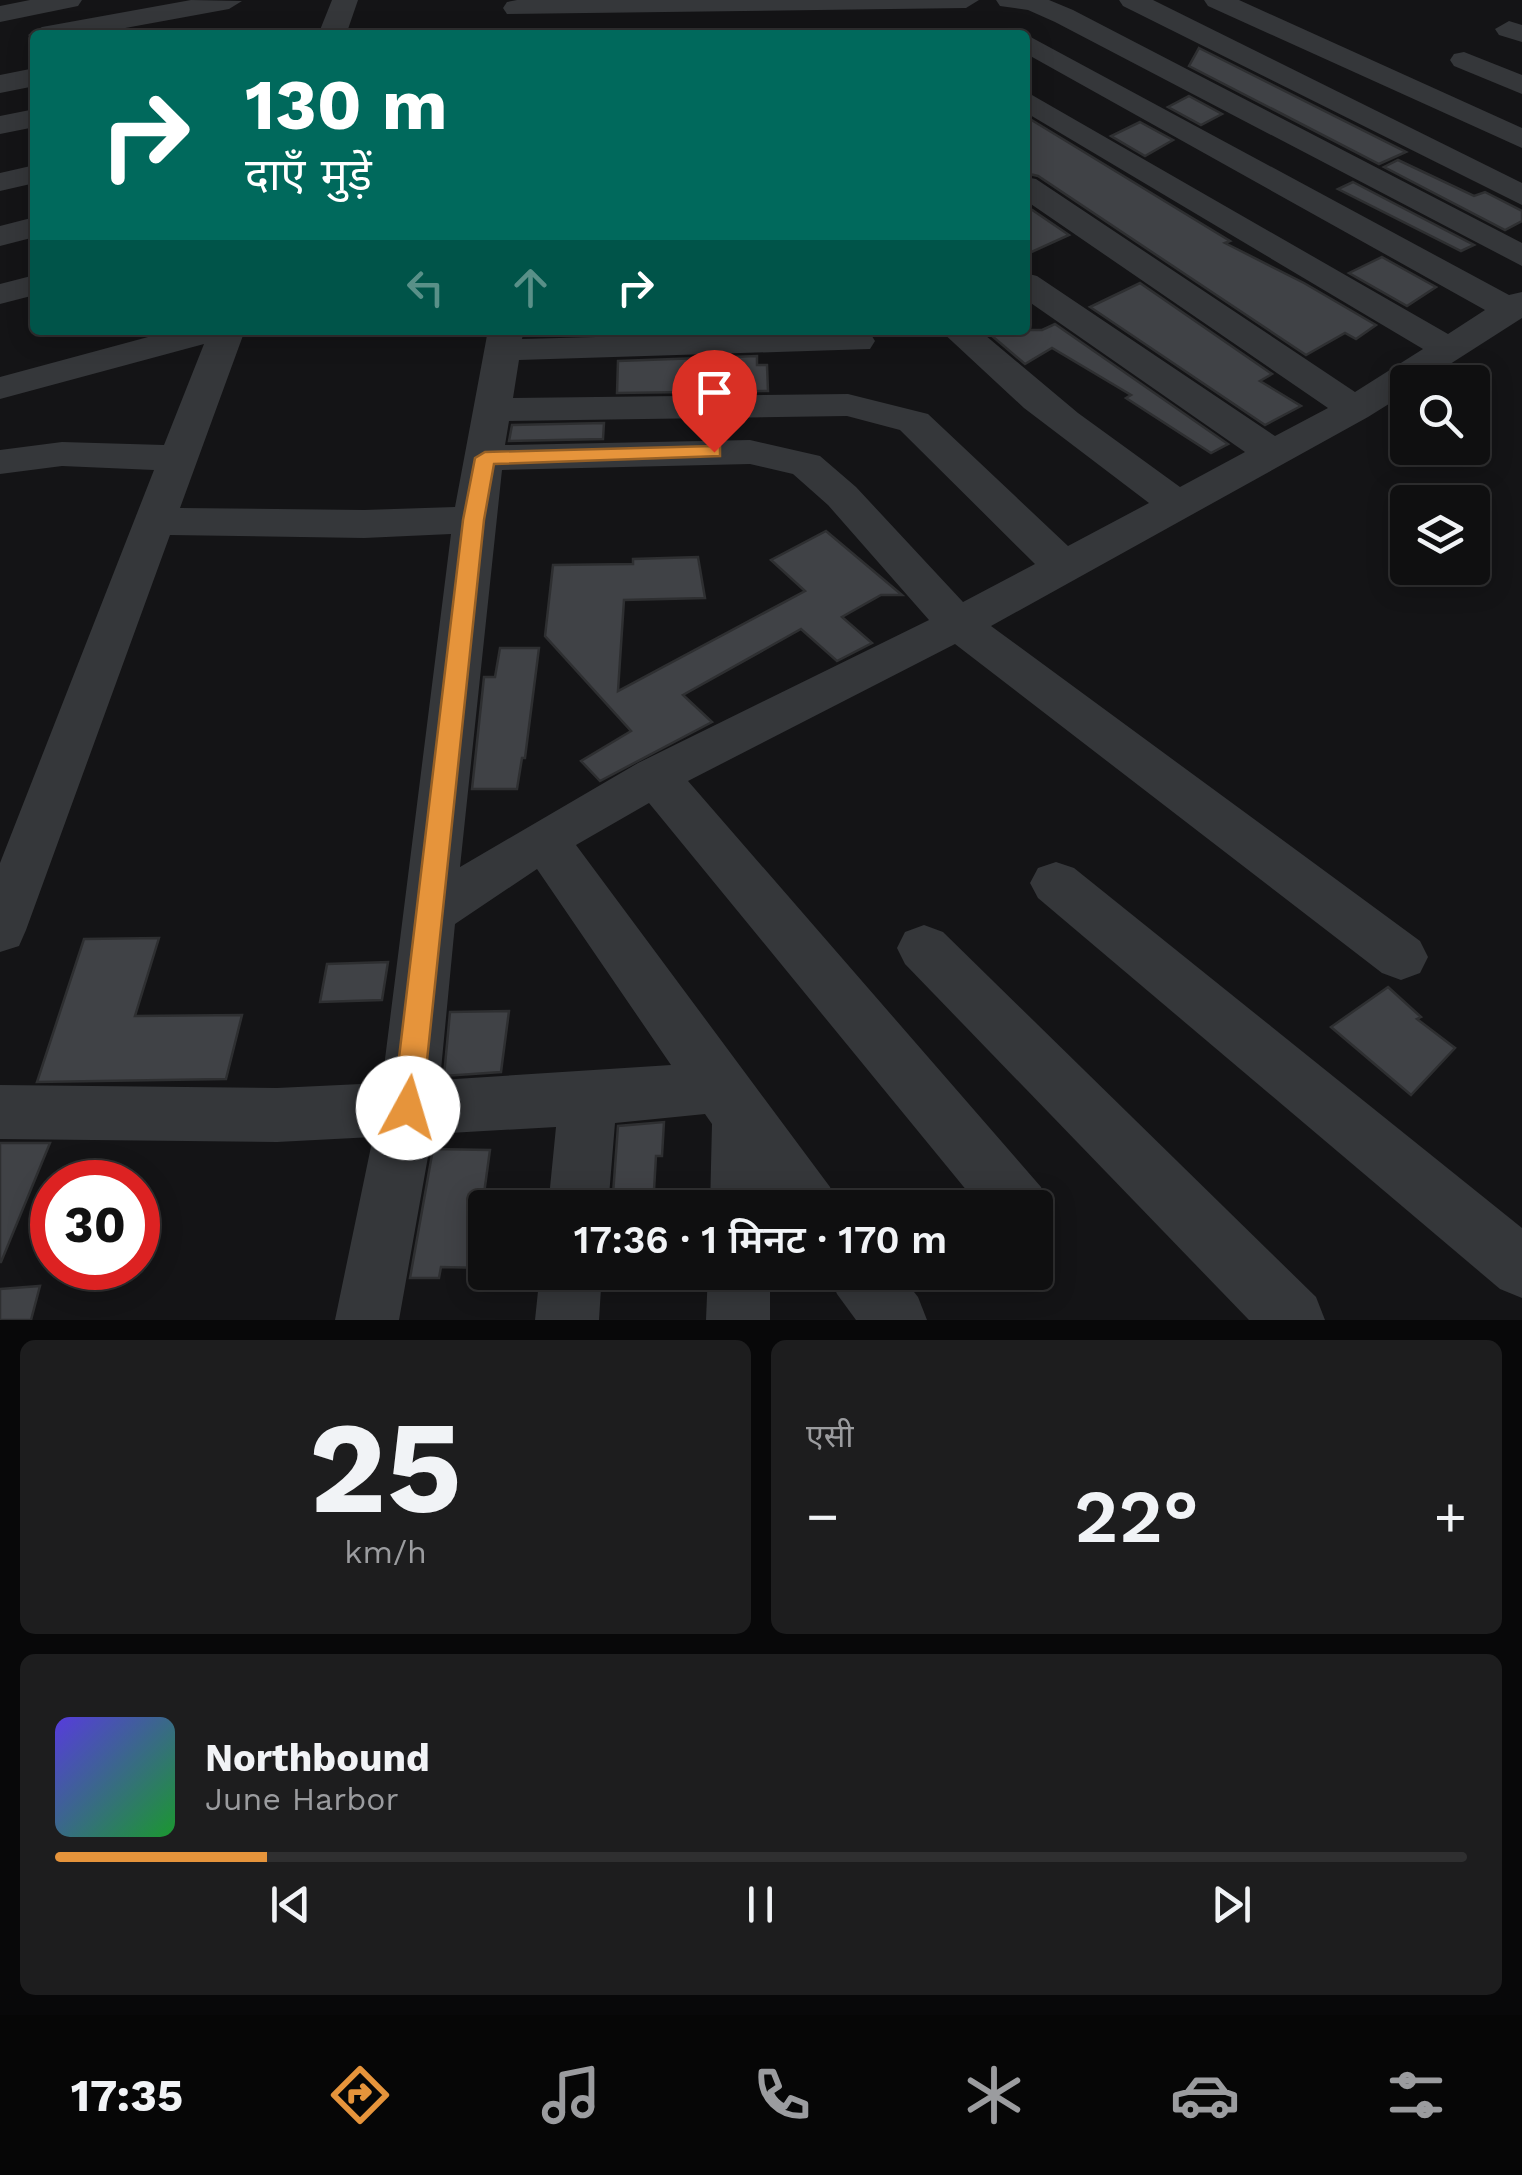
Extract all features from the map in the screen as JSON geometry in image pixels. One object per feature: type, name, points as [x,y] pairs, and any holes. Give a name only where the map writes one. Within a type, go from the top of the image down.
[{"type":"street","points":[[0,14],[69,0]]},
{"type":"street","points":[[213,30],[230,0]]},
{"type":"street","points":[[69,30],[230,0]]},
{"type":"street","points":[[334,30],[344,0]]},
{"type":"street","points":[[517,14],[568,7],[950,0],[1004,12],[1522,256]]},
{"type":"street","points":[[1132,0],[1522,195]]},
{"type":"street","points":[[1217,0],[1522,139]]},
{"type":"street","points":[[860,2],[902,27]]},
{"type":"street","points":[[755,4],[794,30]]},
{"type":"street","points":[[663,5],[697,30]]},
{"type":"street","points":[[568,7],[598,30]]},
{"type":"street","points":[[428,914],[544,839],[655,776],[958,624],[1355,408],[1516,306],[1030,45]]},
{"type":"street","points":[[1464,60],[1522,85]]},
{"type":"street","points":[[0,84],[30,77]]},
{"type":"street","points":[[1030,103],[1450,350]]},
{"type":"street","points":[[0,125],[30,119]]},
{"type":"street","points":[[0,182],[30,175]]},
{"type":"street","points":[[1031,197],[1355,408]]},
{"type":"street","points":[[0,236],[30,228]]},
{"type":"street","points":[[0,294],[30,286]]},
{"type":"street","points":[[1030,286],[1273,452]]},
{"type":"street","points":[[0,388],[196,335]]},
{"type":"street","points":[[0,930],[225,335]]},
{"type":"street","points":[[964,335],[1090,446],[1177,504]]},
{"type":"street","points":[[368,1320],[408,1108],[473,520],[505,340],[856,336],[869,408]]},
{"type":"street","points":[[494,410],[869,408],[914,422],[1063,566]]},
{"type":"street","points":[[485,458],[750,452],[806,465],[842,496],[958,624],[1401,957]]},
{"type":"street","points":[[0,462],[62,454],[176,458]]},
{"type":"street","points":[[153,521],[364,524],[473,520]]},
{"type":"street","points":[[655,776],[1005,1190]]},
{"type":"street","points":[[544,839],[796,1190]]},
{"type":"street","points":[[1056,883],[1522,1266]]},
{"type":"street","points":[[924,948],[1293,1320]]},
{"type":"street","points":[[0,1112],[276,1116],[588,1098],[731,1103]]},
{"type":"street","points":[[580,1190],[588,1098]]},
{"type":"street","points":[[731,1103],[738,1190]]},
{"type":"street","points":[[567,1320],[570,1290]]},
{"type":"street","points":[[738,1320],[739,1290]]},
{"type":"street","points":[[873,1290],[896,1320]]},
{"type":"building","points":[[1199,48],[1406,152],[1379,164],[1189,66]]},
{"type":"building","points":[[1189,96],[1222,114],[1201,125],[1168,107]]},
{"type":"building","points":[[1030,119],[1230,241],[1225,243],[1376,325],[1356,339],[1345,333],[1306,355],[1030,174]]},
{"type":"building","points":[[1140,122],[1173,140],[1145,156],[1111,136]]},
{"type":"building","points":[[1398,160],[1474,196],[1485,192],[1522,211],[1522,221],[1505,230],[1384,167]]},
{"type":"building","points":[[1353,182],[1474,245],[1461,251],[1338,189]]},
{"type":"building","points":[[1030,208],[1069,235],[1030,253]]},
{"type":"building","points":[[1382,257],[1436,287],[1407,306],[1349,273]]},
{"type":"building","points":[[1140,283],[1272,374],[1260,381],[1301,406],[1265,425],[1090,307]]},
{"type":"building","points":[[1055,324],[1228,444],[1211,453],[1126,398],[1131,395],[1052,348],[1025,364],[991,335],[1030,335],[1030,330]]},
{"type":"building","points":[[757,356],[757,365],[767,365],[768,391],[617,393],[618,361]]},
{"type":"building","points":[[604,423],[603,439],[509,441],[512,425]]},
{"type":"building","points":[[826,531],[902,595],[881,595],[842,617],[872,643],[837,661],[801,629],[683,695],[712,722],[600,781],[581,761],[631,731],[545,636],[553,565],[633,564],[633,559],[698,557],[705,598],[624,600],[618,691],[805,591],[771,560]]},
{"type":"building","points":[[500,648],[539,648],[525,758],[517,789],[472,789],[484,677],[495,677]]},
{"type":"building","points":[[159,938],[135,1016],[242,1015],[226,1079],[37,1082],[84,939]]},
{"type":"building","points":[[388,962],[382,1000],[320,1002],[327,964]]},
{"type":"building","points":[[1388,987],[1421,1017],[1417,1019],[1455,1048],[1411,1095],[1331,1027]]},
{"type":"building","points":[[509,1011],[501,1072],[444,1076],[450,1012]]},
{"type":"building","points":[[664,1122],[654,1190],[613,1190],[618,1126]]},
{"type":"building","points":[[0,1143],[50,1143],[43,1160],[30,1160],[30,1192],[0,1262]]},
{"type":"building","points":[[433,1149],[490,1150],[485,1190],[468,1190],[468,1268],[441,1267],[439,1278],[410,1278]]},
{"type":"building","points":[[30,1287],[30,1290],[39,1290],[31,1320],[0,1320],[0,1289]]},
{"type":"route","points":[[408,1108],[473,520],[485,458],[714,452]]}]
